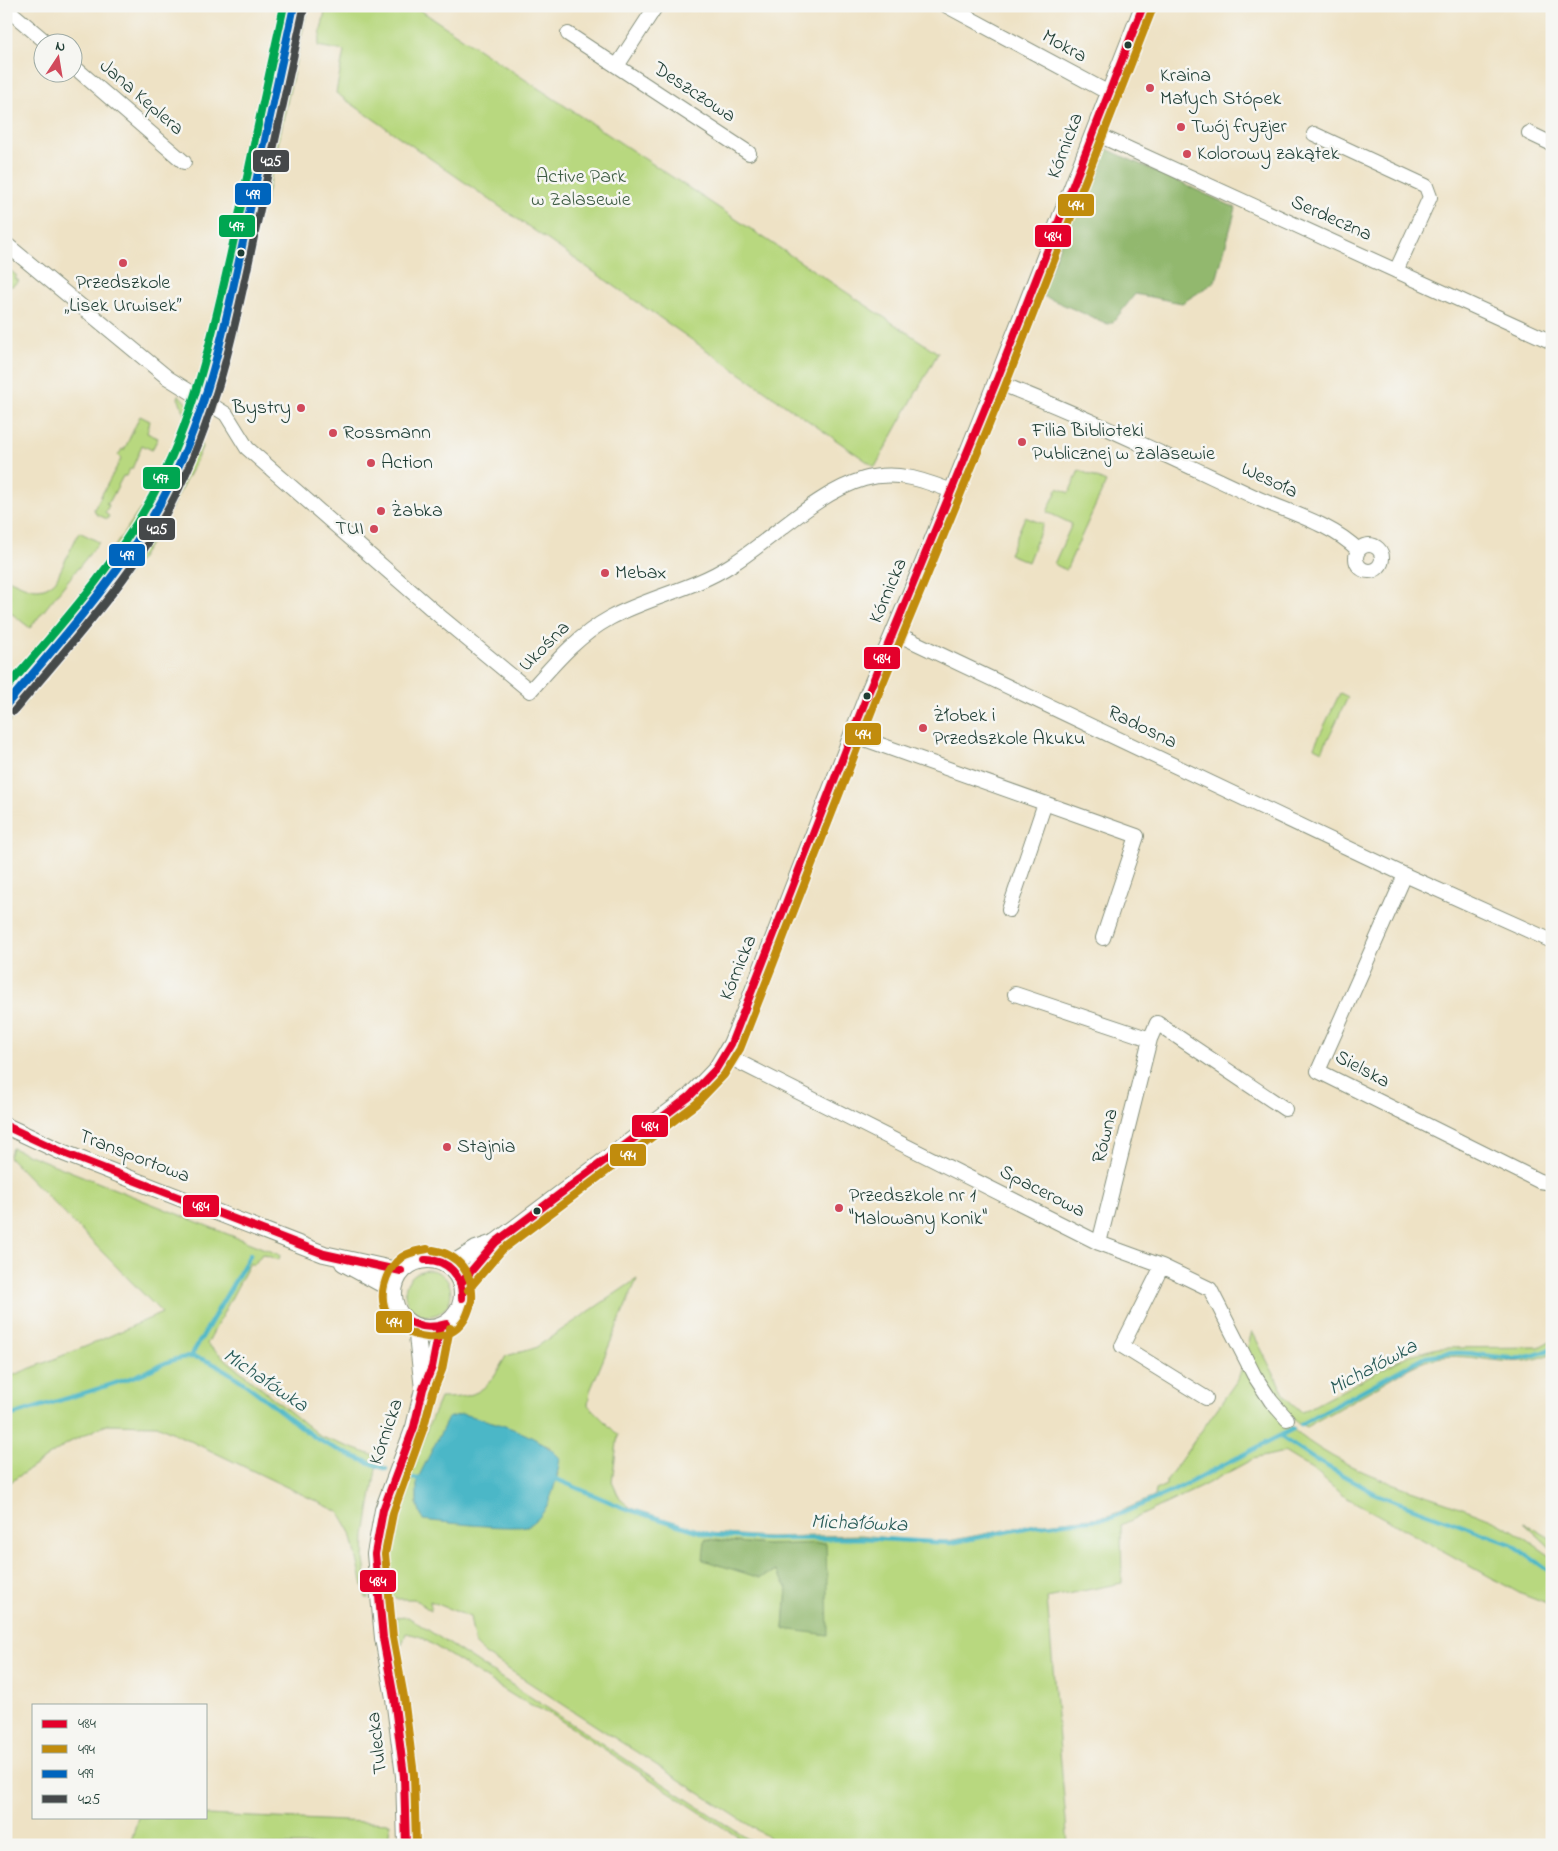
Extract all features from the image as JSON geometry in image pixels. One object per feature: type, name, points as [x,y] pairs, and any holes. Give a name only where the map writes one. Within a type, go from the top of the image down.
[{"type":"street","points":[[6,705],[112,576],[149,522],[178,467],[204,402],[222,340],[294,6]]},
{"type":"street","points":[[617,66],[656,6]]},
{"type":"street","name":"Mokra","points":[[947,6],[1109,93]]},
{"type":"street","name":"Kórnicka","points":[[461,1283],[481,1262],[496,1242],[689,1097],[716,1069],[724,1055],[749,1001],[867,696],[996,382],[1143,6]]},
{"type":"street","points":[[6,8],[34,32]]},
{"type":"street","name":"Deszczowa","points":[[568,34],[749,153]]},
{"type":"street","name":"Jana Keplera","points":[[82,74],[184,162]]},
{"type":"street","name":"Serdeczna","points":[[1094,133],[1552,342]]},
{"type":"street","points":[[1529,133],[1552,144]]},
{"type":"street","points":[[1314,134],[1426,186],[1430,197],[1396,271]]},
{"type":"street","points":[[6,244],[138,354],[176,384],[204,402]]},
{"type":"street","name":"Wesoła","points":[[996,382],[1061,407],[1287,512],[1331,530],[1358,550]]},
{"type":"street","name":"Ukośna","points":[[204,402],[226,414],[247,448],[443,619],[530,691],[558,659],[595,627],[631,609],[693,585],[729,567],[824,498],[842,488],[865,479],[895,475],[923,480],[952,491]]},
{"type":"street","name":"Radosna","points":[[894,632],[1405,875],[1552,941]]},
{"type":"street","points":[[853,735],[1138,836],[1103,938]]},
{"type":"street","points":[[1009,910],[1045,803]]},
{"type":"street","name":"Sielska","points":[[1405,875],[1318,1071],[1539,1181],[1552,1183]]},
{"type":"street","points":[[1015,994],[1150,1039],[1157,1023],[1285,1109]]},
{"type":"street","name":"Równa","points":[[1100,1243],[1150,1039]]},
{"type":"street","name":"Spacerowa","points":[[724,1055],[1100,1243],[1162,1266],[1210,1289],[1254,1375],[1271,1401],[1287,1419]]},
{"type":"street","name":"Transportowa","points":[[6,1126],[64,1153],[332,1257],[393,1290]]},
{"type":"street","name":"Kórnicka","points":[[448,1266],[476,1249],[496,1242]]},
{"type":"street","name":"Transportowa","points":[[332,1257],[401,1271]]},
{"type":"street","points":[[429,1259],[448,1266],[461,1283],[462,1301],[453,1317],[440,1326],[424,1328],[406,1320],[398,1312],[394,1302],[393,1290],[401,1271],[409,1264],[429,1259]]},
{"type":"street","points":[[1162,1266],[1122,1346],[1206,1398]]},
{"type":"street","name":"Kórnicka","points":[[416,1326],[423,1389]]},
{"type":"street","name":"Kórnicka","points":[[390,1489],[409,1441],[423,1389],[432,1367],[440,1326]]},
{"type":"street","name":"Tulecka","points":[[390,1489],[378,1529],[376,1554],[383,1638],[394,1698],[404,1776],[406,1845]]},
{"type":"green space","points":[[302,6],[308,6],[265,203],[259,205]]},
{"type":"green space","name":"Active Park w Zalasewie","points":[[326,6],[414,6],[938,353],[875,467],[336,93],[344,51],[318,46]]},
{"type":"green space","points":[[270,54],[276,57],[259,137],[254,132]]},
{"type":"green space","points":[[1098,145],[1236,208],[1217,277],[1212,284],[1182,303],[1135,294],[1114,321],[1108,324],[1041,295]]},
{"type":"green space","points":[[228,260],[232,260],[208,364],[204,358]]},
{"type":"green space","points":[[6,267],[17,276],[15,278],[19,281],[12,286],[6,286],[9,282],[6,279]]},
{"type":"green space","points":[[234,326],[238,332],[230,364],[223,368]]},
{"type":"green space","points":[[179,395],[188,405],[189,422],[178,398]]},
{"type":"green space","points":[[140,416],[150,421],[147,433],[158,438],[152,450],[142,445],[132,469],[130,469],[126,476],[123,476],[110,501],[106,503],[109,505],[105,513],[109,516],[107,519],[96,514],[94,509],[121,459],[118,456],[122,449],[124,450]]},
{"type":"green space","points":[[198,440],[202,447],[196,461],[164,521],[141,558],[6,726],[6,717],[69,642]]},
{"type":"green space","points":[[1079,470],[1106,482],[1066,570],[1054,564],[1072,524],[1047,512],[1058,488],[1069,493]]},
{"type":"green space","points":[[150,495],[154,497],[123,549],[85,598],[82,597],[82,594]]},
{"type":"green space","points":[[1025,517],[1043,524],[1028,562],[1009,554]]},
{"type":"green space","points":[[79,532],[99,542],[30,628],[6,609],[6,578],[38,589],[50,585],[56,580]]},
{"type":"green space","points":[[1340,693],[1348,697],[1322,751],[1314,747]]},
{"type":"green space","points":[[12,1148],[280,1255],[279,1260],[262,1254],[254,1265],[250,1263],[207,1344],[321,1437],[378,1457],[365,1535],[364,1560],[369,1598],[366,1598],[351,1533],[339,1512],[157,1425],[107,1424],[68,1443],[6,1485],[6,1378],[87,1346],[162,1313],[9,1157]]},
{"type":"green space","points":[[433,1270],[437,1271],[447,1280],[450,1284],[450,1302],[441,1312],[433,1316],[423,1316],[415,1312],[406,1302],[405,1288],[409,1280],[419,1271]]},
{"type":"green space","points":[[637,1279],[590,1391],[588,1405],[618,1435],[612,1482],[620,1499],[631,1508],[709,1533],[769,1537],[861,1535],[908,1540],[948,1541],[1036,1524],[1109,1516],[1154,1497],[1155,1490],[1166,1485],[1166,1481],[1238,1379],[1244,1361],[1281,1418],[1308,1441],[1357,1469],[1491,1519],[1515,1532],[1552,1557],[1552,1606],[1521,1594],[1342,1495],[1312,1469],[1284,1452],[1253,1459],[1201,1487],[1121,1525],[1122,1583],[1047,1598],[1068,1845],[780,1845],[485,1654],[475,1644],[470,1617],[430,1601],[431,1611],[414,1599],[395,1599],[389,1593],[386,1547],[401,1491],[440,1398],[465,1396],[481,1390],[493,1377],[506,1356],[535,1348]],"holes":[[[493,1422],[550,1447],[558,1474],[547,1505],[528,1526],[442,1522],[417,1504],[417,1480]],[[705,1539],[767,1545],[826,1543],[784,1629],[787,1587],[776,1570]]]},
{"type":"green space","points":[[1252,1331],[1286,1398],[1302,1412],[1409,1355],[1438,1348],[1539,1347],[1552,1340],[1552,1353],[1524,1361],[1510,1362],[1456,1356],[1425,1361],[1306,1427],[1287,1414],[1279,1405],[1246,1353]]},
{"type":"green space","points":[[1524,1523],[1552,1539],[1552,1549]]},
{"type":"green space","points":[[705,1539],[767,1545],[826,1543],[828,1635],[784,1629],[787,1587],[776,1571],[760,1578],[703,1560]]},
{"type":"green space","points":[[408,1617],[757,1845],[750,1845],[554,1716],[517,1698],[419,1636],[406,1633],[402,1645],[396,1642],[393,1618]]},
{"type":"green space","points":[[208,1815],[390,1823],[388,1845],[130,1845],[138,1818],[208,1818]]},
{"type":"water","points":[[462,1414],[528,1435],[551,1449],[560,1458],[557,1476],[547,1505],[536,1520],[529,1525],[522,1527],[495,1527],[423,1520],[417,1504],[417,1480],[448,1418]]},
{"type":"waterway","points":[[191,1356],[250,1255]]},
{"type":"waterway","name":"Michałówka","points":[[1301,1424],[1426,1356],[1460,1353],[1518,1358],[1529,1357],[1552,1348]]},
{"type":"waterway","name":"Michałówka","points":[[6,1417],[117,1382],[176,1359],[190,1357],[203,1359],[218,1366],[253,1389],[321,1441],[386,1469]]},
{"type":"waterway","name":"Michałówka","points":[[550,1479],[556,1479],[624,1508],[711,1535],[766,1539],[862,1538],[950,1543],[1035,1526],[1111,1518],[1173,1491],[1293,1429]]},
{"type":"waterway","points":[[1281,1437],[1314,1459],[1376,1494],[1511,1544],[1552,1573]]},
{"type":"waterway","name":"Michałówka","points":[[412,1478],[423,1480]]},
{"type":"transit line","name":"497","points":[[6,689],[84,597],[120,548],[152,497],[181,435],[202,371],[219,305],[284,6]]},
{"type":"transit line","name":"499","points":[[6,705],[108,582],[145,529],[177,471],[202,406],[221,339],[294,6]]},
{"type":"transit line","name":"484","points":[[461,1283],[496,1242],[689,1097],[716,1069],[731,1044],[867,696],[996,382],[1143,6]]},
{"type":"transit line","name":"425","points":[[14,711],[98,612],[137,560],[171,504],[187,472],[212,406],[231,339],[304,8]]},
{"type":"transit line","name":"494","points":[[468,1290],[503,1249],[696,1104],[724,1075],[740,1049],[876,700],[1005,386],[1152,10]]},
{"type":"transit line","name":"484","points":[[6,1126],[64,1153],[324,1254],[401,1271]]},
{"type":"transit line","name":"494","points":[[427,1249],[405,1255],[391,1269],[384,1285],[383,1293],[385,1309],[389,1316],[406,1331],[416,1335],[438,1337],[458,1328],[465,1319],[472,1301]]},
{"type":"transit line","name":"494","points":[[433,1250],[450,1256],[463,1267],[470,1282],[472,1300]]},
{"type":"transit line","name":"484","points":[[425,1260],[441,1262],[452,1270],[460,1283],[462,1298]]},
{"type":"transit line","name":"484","points":[[409,1321],[428,1327],[446,1324]]},
{"type":"transit line","name":"484","points":[[409,1321],[427,1327],[446,1324]]},
{"type":"transit line","name":"484","points":[[406,1845],[404,1776],[394,1698],[383,1638],[375,1554],[383,1510],[414,1427],[423,1389],[432,1367],[440,1326]]},
{"type":"transit line","name":"494","points":[[416,1845],[414,1775],[404,1697],[393,1637],[385,1554],[393,1513],[442,1370],[450,1328]]},
{"type":"place","name":"Kraina Małych Stópek","points":[[1150,88]]},
{"type":"place","name":"Twój fryzjer","points":[[1181,127]]},
{"type":"place","name":"Kolorowy zakątek","points":[[1187,154]]},
{"type":"place","name":"Przedszkole „Lisek Urwisek”","points":[[123,263]]},
{"type":"place","name":"Bystry","points":[[301,408]]},
{"type":"place","name":"Rossmann","points":[[333,433]]},
{"type":"place","name":"Filia Biblioteki Publicznej w Zalasewie","points":[[1022,442]]},
{"type":"place","name":"Action","points":[[371,463]]},
{"type":"place","name":"Żabka","points":[[381,511]]},
{"type":"place","name":"TUI","points":[[374,529]]},
{"type":"place","name":"Mebax","points":[[605,573]]},
{"type":"place","name":"Żłobek i Przedszkole Akuku","points":[[923,728]]},
{"type":"place","name":"Stajnia","points":[[447,1147]]},
{"type":"place","name":"Przedszkole nr 1 \"Malowany Konik\"","points":[[839,1208]]}]
